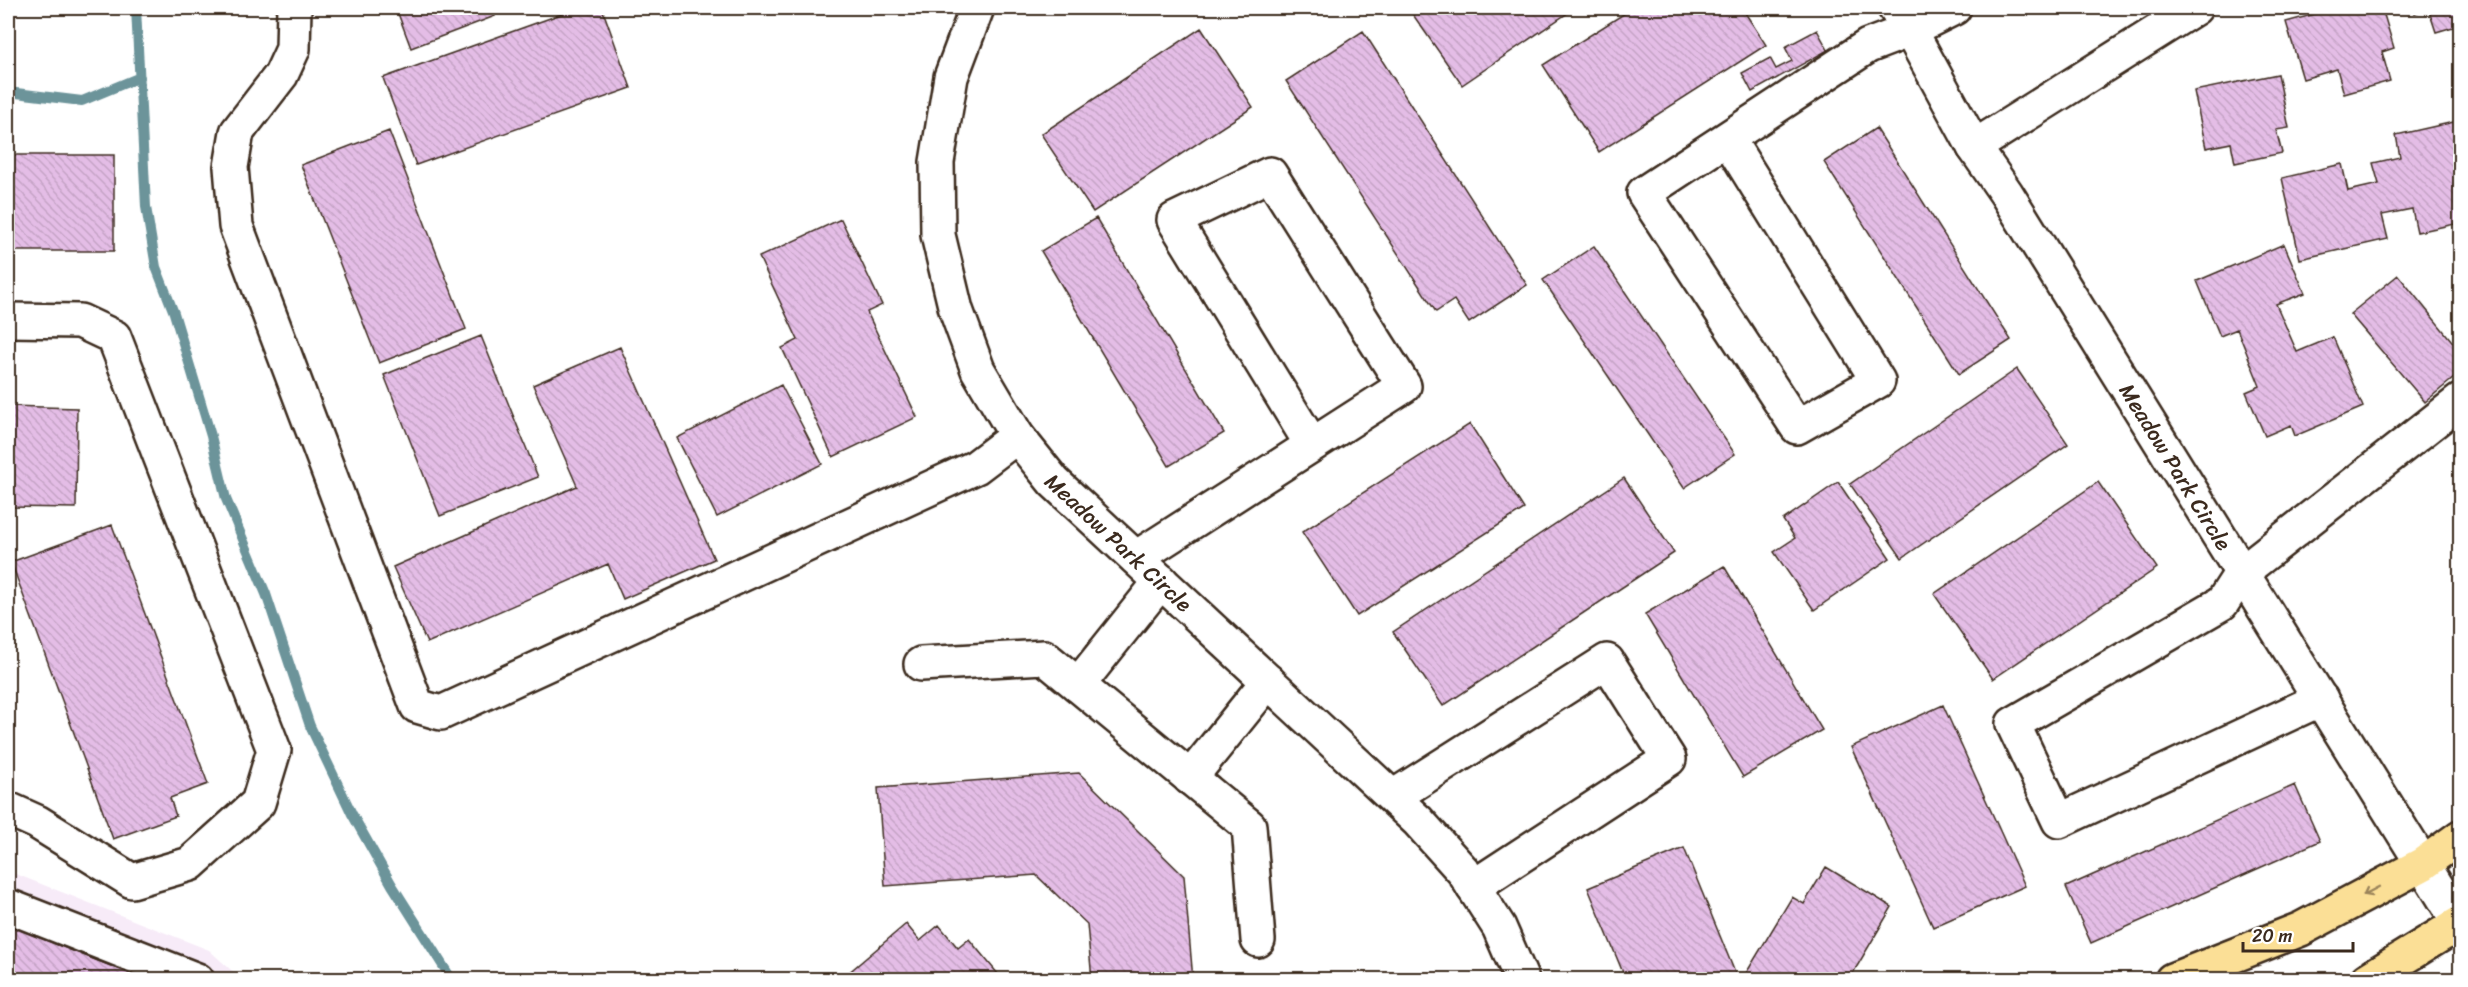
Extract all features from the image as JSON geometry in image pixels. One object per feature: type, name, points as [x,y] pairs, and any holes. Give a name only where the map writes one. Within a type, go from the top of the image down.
[{"type":"main road","points":[[2172,980],[2301,929],[2423,864],[2460,837]]},
{"type":"main road","points":[[2367,980],[2460,923]]},
{"type":"street","points":[[294,8],[293,49],[281,75],[237,132],[231,167],[236,226],[417,706],[441,713],[976,466],[1017,436]]},
{"type":"street","name":"Meadow Park Circle","points":[[977,8],[951,77],[937,162],[939,236],[956,310],[978,370],[1017,436],[1054,482],[1426,829],[1463,871],[1499,927],[1522,980]]},
{"type":"street","points":[[1728,139],[1878,381],[1797,427],[1644,193],[1868,46],[1903,19],[1954,8]]},
{"type":"street","points":[[1974,147],[2195,8]]},
{"type":"street","name":"Meadow Park Circle","points":[[1903,19],[1974,147],[2006,193],[2460,923]]},
{"type":"street","points":[[1136,558],[1404,386],[1269,174],[1174,220],[1312,444]]},
{"type":"street","points":[[8,320],[80,321],[114,337],[274,750],[258,803],[190,864],[132,881],[37,822],[8,809]]},
{"type":"street","points":[[2321,699],[2059,821],[2013,724],[2222,603],[2242,572],[2460,401]]},
{"type":"street","points":[[1078,686],[1161,581]]},
{"type":"street","points":[[921,664],[1044,657],[1249,826],[1258,940]]},
{"type":"street","points":[[1393,797],[1607,661],[1670,759],[1473,887]]},
{"type":"street","points":[[1190,778],[1268,681]]},
{"type":"street","points":[[8,906],[197,980]]},
{"type":"shaded area","points":[[8,871],[209,950],[241,979],[8,979]]},
{"type":"building","points":[[396,8],[492,8],[495,16],[411,48]]},
{"type":"building","points":[[578,8],[602,8],[631,88],[416,165],[383,78]]},
{"type":"building","points":[[1575,8],[1462,85],[1409,9]]},
{"type":"building","points":[[1633,8],[1742,8],[1766,45],[1599,152],[1543,65]]},
{"type":"building","points":[[2337,8],[2382,8],[2394,48],[2382,52],[2390,81],[2344,94],[2337,69],[2303,79],[2286,22]]},
{"type":"building","points":[[2413,8],[2428,8],[2415,13]]},
{"type":"building","points":[[2428,8],[2460,8],[2460,25],[2436,32]]},
{"type":"building","points":[[1201,28],[1253,107],[1093,212],[1041,134]]},
{"type":"building","points":[[1817,30],[1828,50],[1752,92],[1742,73],[1770,58],[1776,69],[1792,61],[1785,47]]},
{"type":"building","points":[[1363,31],[1527,285],[1469,323],[1454,300],[1436,312],[1286,81]]},
{"type":"building","points":[[2278,74],[2289,128],[2276,130],[2282,153],[2235,163],[2231,143],[2206,148],[2194,91]]},
{"type":"building","points":[[2454,122],[2460,152],[2460,198],[2458,198],[2460,223],[2417,232],[2412,209],[2382,215],[2388,239],[2300,259],[2282,178],[2342,164],[2348,191],[2379,184],[2373,163],[2400,157],[2396,135]]},
{"type":"building","points":[[1876,128],[2011,340],[1959,374],[1824,162]]},
{"type":"building","points":[[389,131],[466,329],[379,363],[301,165]]},
{"type":"building","points":[[8,155],[114,155],[114,251],[8,251]]},
{"type":"building","points":[[1096,218],[1224,433],[1169,466],[1041,251]]},
{"type":"building","points":[[841,219],[882,305],[867,312],[917,417],[833,457],[782,348],[798,340],[759,257]]},
{"type":"building","points":[[2284,244],[2305,293],[2276,304],[2297,352],[2333,337],[2363,407],[2295,436],[2291,425],[2265,436],[2246,392],[2260,386],[2237,329],[2220,336],[2197,281]]},
{"type":"building","points":[[1594,246],[1735,454],[1684,488],[1543,280]]},
{"type":"building","points":[[2398,275],[2460,351],[2460,373],[2425,402],[2350,314]]},
{"type":"building","points":[[481,336],[538,477],[440,516],[384,375]]},
{"type":"building","points":[[620,347],[714,559],[623,599],[608,564],[427,643],[393,567],[577,486],[533,385]]},
{"type":"building","points":[[2017,369],[2068,444],[1902,558],[1850,484]]},
{"type":"building","points":[[781,385],[822,464],[717,517],[677,438]]},
{"type":"building","points":[[8,406],[77,408],[76,508],[8,507]]},
{"type":"building","points":[[1470,424],[1524,509],[1357,616],[1302,532]]},
{"type":"building","points":[[1624,478],[1674,553],[1443,706],[1393,632]]},
{"type":"building","points":[[1838,482],[1890,558],[1814,610],[1774,552],[1795,538],[1783,520]]},
{"type":"building","points":[[2098,482],[2157,568],[1993,679],[1934,594]]},
{"type":"building","points":[[112,525],[208,784],[170,798],[176,816],[113,839],[11,562]]},
{"type":"building","points":[[1724,566],[1822,730],[1743,777],[1645,614]]},
{"type":"building","points":[[1943,705],[2025,886],[1933,927],[1851,747]]},
{"type":"building","points":[[1079,773],[1184,876],[1193,980],[1092,980],[1087,924],[1036,875],[885,886],[878,788]]},
{"type":"building","points":[[2295,785],[2320,841],[2091,943],[2066,887]]},
{"type":"building","points":[[1684,848],[1738,980],[1626,980],[1588,888]]},
{"type":"building","points":[[1826,867],[1892,907],[1849,980],[1753,980],[1745,975],[1792,897],[1804,904]]},
{"type":"building","points":[[906,924],[920,941],[939,925],[958,948],[969,939],[1003,980],[840,980]]},
{"type":"building","points":[[8,925],[146,980],[8,980]]},
{"type":"waterway","points":[[136,8],[146,207],[156,267],[174,313],[211,436],[226,499],[266,594],[310,726],[352,814],[392,885],[452,980]]},
{"type":"waterway","points":[[8,92],[82,101],[140,77]]}]
